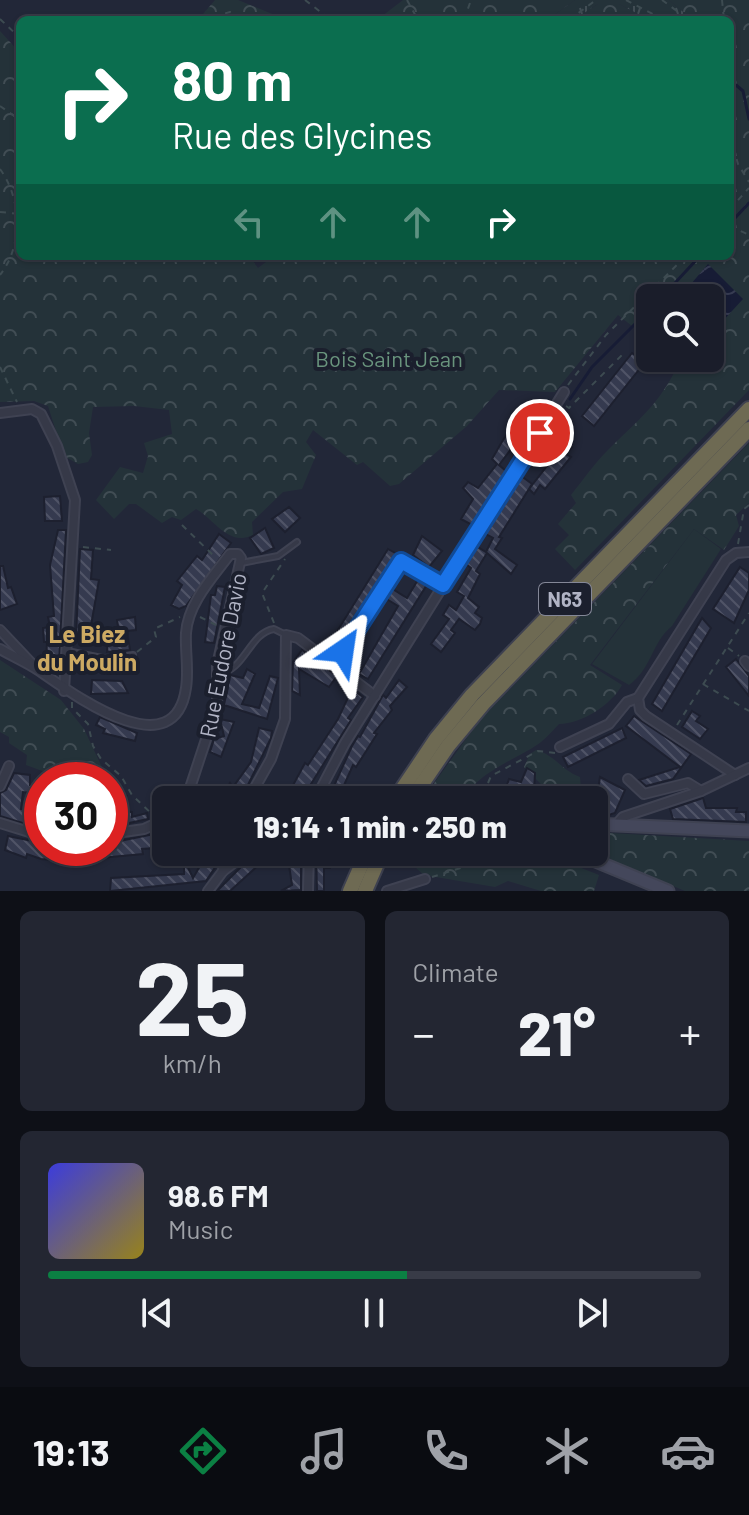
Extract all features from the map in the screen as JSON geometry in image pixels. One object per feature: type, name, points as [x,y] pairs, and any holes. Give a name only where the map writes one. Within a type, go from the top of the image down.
[{"type":"highway","name":"N63","points":[[404,786],[436,739],[472,695],[749,409]]},
{"type":"highway","name":"N63","points":[[421,786],[448,746],[483,704],[749,429]]},
{"type":"highway","points":[[350,891],[368,866]]},
{"type":"highway","points":[[365,891],[372,866]]},
{"type":"street","points":[[323,786],[375,696],[564,392]]},
{"type":"street","points":[[0,413],[32,409],[41,414],[57,446],[75,500],[64,691]]},
{"type":"street","points":[[560,749],[609,724],[627,702],[638,698],[726,560],[736,553],[749,552]]},
{"type":"street","name":"Rue Eudore Davio","points":[[0,649],[38,670],[64,691],[137,725],[150,726],[167,720],[178,709],[186,689],[190,613],[222,564],[234,553],[241,558],[224,629],[215,713],[191,786]]},
{"type":"street","points":[[334,666],[399,563],[405,561],[443,585]]},
{"type":"street","points":[[0,630],[38,670]]},
{"type":"street","points":[[256,786],[271,759],[286,714],[286,635],[298,638],[375,696]]},
{"type":"street","points":[[638,698],[642,713],[735,775]]},
{"type":"street","points":[[0,786],[9,766]]},
{"type":"street","points":[[616,825],[623,817],[701,791],[749,768]]},
{"type":"street","points":[[628,779],[644,794],[688,783],[701,791]]},
{"type":"street","points":[[0,823],[24,830]]},
{"type":"street","points":[[608,825],[749,831]]},
{"type":"street","points":[[128,831],[152,826]]},
{"type":"street","points":[[223,866],[223,871]]},
{"type":"street","points":[[208,891],[230,866]]},
{"type":"street","points":[[308,891],[309,866]]},
{"type":"street","points":[[608,866],[668,891]]},
{"type":"street","points":[[387,891],[425,879]]},
{"type":"lane","points":[[240,563],[288,551],[297,542]]},
{"type":"lane","points":[[217,674],[230,671],[258,637],[274,629],[286,635]]},
{"type":"lane","points":[[67,651],[107,659],[133,655]]},
{"type":"path","points":[[305,0],[326,16]]},
{"type":"path","points":[[574,16],[596,0]]},
{"type":"path","points":[[626,0],[656,16]]},
{"type":"path","points":[[662,0],[684,16]]},
{"type":"path","points":[[216,16],[230,12],[238,16]]},
{"type":"path","points":[[0,19],[16,34]]},
{"type":"path","points":[[734,150],[749,182]]},
{"type":"path","points":[[0,169],[10,189],[15,211],[15,253],[0,275]]},
{"type":"path","points":[[734,205],[749,188]]},
{"type":"path","points":[[0,212],[15,211]]},
{"type":"path","points":[[564,392],[606,335],[682,260]]},
{"type":"path","points":[[558,402],[569,408],[622,355]]},
{"type":"path","points":[[0,367],[20,409]]},
{"type":"path","points":[[736,553],[744,509],[749,505]]},
{"type":"path","points":[[182,525],[222,564]]},
{"type":"path","points":[[74,546],[111,550]]},
{"type":"path","points":[[274,629],[273,613],[262,593],[288,551]]},
{"type":"path","points":[[133,655],[156,637],[154,629],[190,613],[224,629]]},
{"type":"path","points":[[672,733],[749,613]]},
{"type":"path","points":[[727,647],[747,663]]},
{"type":"path","points":[[703,684],[749,711]]},
{"type":"path","points":[[72,708],[88,724],[93,746],[101,759],[119,774],[132,795],[152,812]]},
{"type":"path","points":[[488,786],[491,776],[538,751],[560,749]]},
{"type":"path","points":[[425,879],[466,866]]},
{"type":"green space","points":[[215,0],[238,0],[277,16],[201,16]]},
{"type":"green space","points":[[403,0],[575,0],[553,16],[382,16]]},
{"type":"green space","points":[[575,0],[669,0],[688,16],[642,16],[619,4],[598,4],[580,16],[553,16]]},
{"type":"green space","name":"Bois Saint Jean","points":[[669,0],[749,0],[749,390],[575,570],[555,549],[569,535],[558,524],[576,503],[571,495],[602,456],[647,412],[674,372],[724,372],[724,284],[636,284],[636,329],[618,315],[555,392],[499,390],[467,426],[399,484],[390,486],[363,462],[357,465],[313,430],[306,442],[316,455],[302,489],[283,492],[252,522],[253,535],[244,538],[229,535],[196,509],[181,520],[172,517],[162,523],[136,504],[129,504],[114,519],[96,500],[120,467],[143,473],[148,456],[144,443],[172,434],[169,410],[134,406],[93,407],[89,433],[92,455],[88,462],[78,464],[64,456],[48,406],[34,401],[0,402],[0,31],[16,49],[16,260],[252,260],[258,268],[269,260],[734,260],[734,16],[688,16]]},
{"type":"green space","points":[[598,4],[619,4],[642,16],[580,16]]},
{"type":"green space","points":[[749,443],[749,503],[736,515],[739,526],[724,550],[694,529],[590,665],[622,685],[611,699],[586,717],[559,724],[541,742],[498,767],[474,786],[432,786],[479,721]]},
{"type":"green space","points":[[694,529],[721,549],[642,672],[629,685],[592,664]]},
{"type":"green space","points":[[0,660],[61,700],[84,729],[99,762],[26,762],[27,755],[9,743],[9,737],[0,732]]},
{"type":"green space","points":[[536,750],[548,755],[580,777],[581,786],[543,786],[524,767],[530,754]]},
{"type":"green space","points":[[608,833],[749,841],[749,891],[685,891],[608,859]]},
{"type":"green space","points":[[414,866],[576,866],[599,875],[594,891],[541,891],[508,881],[495,887],[424,875]]},
{"type":"water","points":[[708,264],[743,299],[724,320],[724,284],[691,284]]},
{"type":"building","points":[[632,353],[636,356],[637,372],[594,426],[582,416]]},
{"type":"building","points":[[528,407],[540,415],[525,441],[520,437],[499,465],[506,471],[472,525],[461,519],[473,499],[463,488],[468,482],[478,488],[497,464],[492,459],[503,440]]},
{"type":"building","points":[[566,442],[572,447],[566,454],[571,457],[545,489],[540,485],[534,494],[529,489]]},
{"type":"building","points":[[520,475],[532,484],[499,537],[502,538],[495,549],[517,565],[511,574],[487,553],[476,571],[480,574],[468,598],[479,607],[475,613],[482,618],[480,624],[475,630],[459,619],[451,630],[455,633],[441,652],[431,644],[449,619],[443,615],[449,605],[456,610],[464,596],[457,592],[471,568],[466,564],[476,546],[486,552],[493,538],[484,533]]},
{"type":"building","points":[[60,496],[62,521],[45,521],[44,497]]},
{"type":"building","points":[[289,507],[300,518],[285,532],[272,519]]},
{"type":"building","points":[[265,528],[274,548],[261,554],[250,538]]},
{"type":"building","points":[[58,530],[66,530],[59,663],[46,662],[47,642],[44,642],[43,628],[50,627],[48,617],[54,616],[50,565]]},
{"type":"building","points":[[219,534],[231,543],[186,606],[179,609],[171,605],[182,585],[177,581],[197,556],[202,560]]},
{"type":"building","points":[[422,536],[442,551],[429,567],[413,555]]},
{"type":"building","points":[[80,549],[93,550],[91,579],[99,580],[89,637],[76,636]]},
{"type":"building","points":[[388,549],[397,554],[335,651],[328,646]]},
{"type":"building","points":[[0,566],[3,566],[8,588],[11,587],[17,604],[0,610]]},
{"type":"building","points":[[740,567],[749,573],[749,590],[734,623],[713,609]]},
{"type":"building","points":[[419,578],[428,583],[368,679],[359,674],[398,606],[385,598],[391,588],[407,598]]},
{"type":"building","points":[[217,586],[225,587],[214,643],[205,642],[211,595],[215,595]]},
{"type":"building","points":[[135,617],[136,630],[127,631],[130,650],[107,652],[108,639],[120,639],[117,620]]},
{"type":"building","points":[[702,618],[711,628],[662,711],[652,704]]},
{"type":"building","points":[[302,650],[337,676],[329,687],[299,669],[300,695],[292,691],[293,662]]},
{"type":"building","points":[[736,659],[749,676],[749,696],[726,667]]},
{"type":"building","points":[[247,669],[255,674],[242,704],[259,708],[270,676],[278,678],[267,719],[224,705],[230,675],[243,678]]},
{"type":"building","points":[[92,680],[122,681],[128,693],[91,694]]},
{"type":"building","points":[[399,680],[407,687],[390,706],[392,710],[374,733],[377,734],[356,767],[353,765],[344,786],[334,786],[352,746],[383,695],[386,698]]},
{"type":"building","points":[[352,689],[363,697],[310,786],[293,786],[305,763],[308,765],[338,719]]},
{"type":"building","points":[[692,711],[700,716],[696,721],[708,729],[700,739],[682,727]]},
{"type":"building","points":[[634,716],[691,754],[673,779],[646,786],[639,780],[680,767],[626,726]]},
{"type":"building","points":[[100,717],[137,733],[135,741],[103,733],[105,729],[96,725]]},
{"type":"building","points":[[220,719],[234,722],[221,757],[210,752],[214,739],[224,736]]},
{"type":"building","points":[[259,728],[272,731],[247,786],[234,786],[251,762]]},
{"type":"building","points":[[622,728],[626,738],[568,767],[563,757]]},
{"type":"building","points":[[527,768],[535,773],[534,786],[507,786],[509,779],[521,782]]},
{"type":"building","points":[[14,773],[24,774],[21,809],[24,810],[24,823],[0,816],[0,793],[6,790]]},
{"type":"building","points":[[600,777],[625,790],[615,813],[608,815],[608,786],[599,786]]},
{"type":"building","points":[[703,798],[706,808],[737,808],[736,812],[746,812],[746,822],[673,819],[670,809]]},
{"type":"building","points":[[128,812],[132,812],[132,817],[147,813],[148,819],[128,823]]},
{"type":"building","points":[[152,834],[152,848],[142,849],[143,854],[128,855],[128,839]]},
{"type":"building","points":[[8,836],[24,839],[24,857],[5,850]]},
{"type":"building","points":[[184,866],[187,866],[193,878],[200,866],[216,866],[206,881],[110,891],[111,878],[184,874]]},
{"type":"building","points":[[242,866],[258,866],[230,891],[217,891]]},
{"type":"building","points":[[289,866],[301,866],[301,890],[281,891],[292,885]]},
{"type":"building","points":[[316,866],[330,866],[324,868],[324,891],[317,891]]},
{"type":"waterway","points":[[736,85],[743,91],[749,119]]},
{"type":"waterway","points":[[734,219],[749,203]]},
{"type":"waterway","points":[[674,284],[696,260]]},
{"type":"waterway","points":[[570,399],[592,367],[636,323]]},
{"type":"district","name":"Le Biez du Moulin","points":[[87,647]]},
{"type":"route","points":[[343,651],[401,561],[443,585],[540,433]]}]
